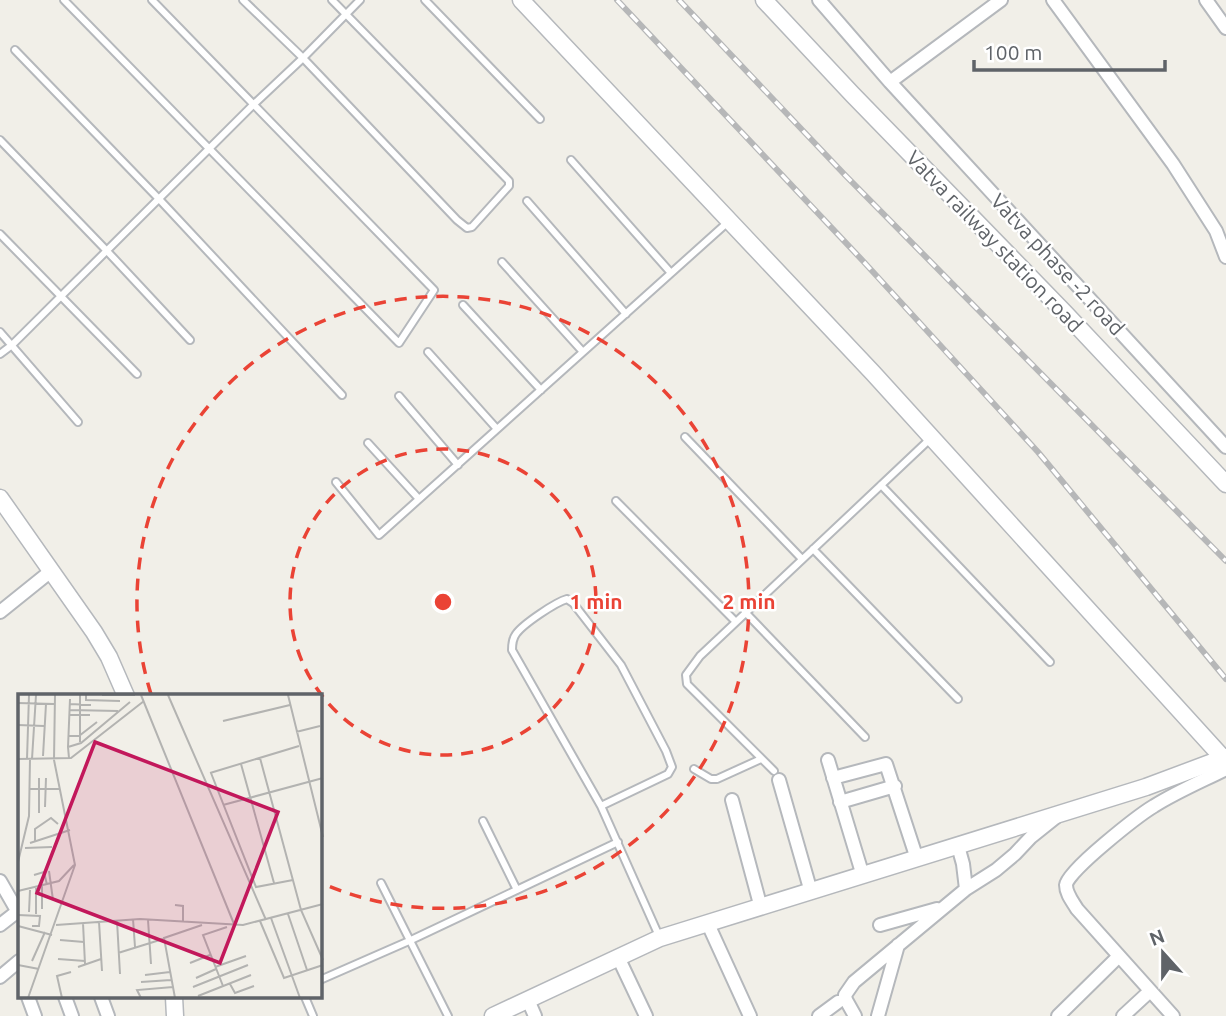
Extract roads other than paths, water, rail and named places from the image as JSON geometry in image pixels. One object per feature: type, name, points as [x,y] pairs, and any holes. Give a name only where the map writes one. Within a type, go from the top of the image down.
[{"type":"street","points":[[521,0],[932,438],[1225,761]]},
{"type":"street","name":"Vatva railway station road","points":[[764,0],[1226,484]]},
{"type":"street","name":"Vatva phase -2 road","points":[[818,0],[890,82],[1226,447]]},
{"type":"street","points":[[890,82],[1001,0]]},
{"type":"street","points":[[1052,0],[1173,164],[1216,231],[1226,257]]},
{"type":"street","points":[[1206,0],[1226,28]]},
{"type":"street","points":[[0,498],[5,517],[51,571],[94,632],[109,657],[125,694]]},
{"type":"street","points":[[0,612],[51,571]]},
{"type":"street","points":[[828,760],[863,876]]},
{"type":"street","points":[[493,1016],[660,938],[1225,761]]},
{"type":"street","points":[[1173,1016],[1077,909],[1069,897],[1066,884],[1079,866],[1153,806],[1225,761]]},
{"type":"street","points":[[833,778],[884,764],[888,766],[918,859]]},
{"type":"street","points":[[777,776],[811,892]]},
{"type":"street","points":[[840,802],[895,786]]},
{"type":"street","points":[[732,800],[761,908]]},
{"type":"street","points":[[855,1016],[845,995],[849,986],[966,889],[1015,855],[1031,837],[1058,815]]},
{"type":"street","points":[[958,846],[964,864],[966,889]]},
{"type":"street","points":[[0,881],[18,912],[0,925]]},
{"type":"street","points":[[880,925],[944,907]]},
{"type":"street","points":[[708,924],[750,1016]]},
{"type":"street","points":[[878,1016],[898,945]]},
{"type":"street","points":[[1058,1016],[1119,956]]},
{"type":"street","points":[[618,957],[646,1016]]},
{"type":"street","points":[[0,977],[18,966]]},
{"type":"street","points":[[1123,1016],[1150,990]]},
{"type":"street","points":[[28,998],[35,1016]]},
{"type":"street","points":[[65,998],[72,1016]]},
{"type":"street","points":[[101,998],[108,1016]]},
{"type":"street","points":[[174,998],[175,1016]]},
{"type":"street","points":[[528,1000],[535,1016]]},
{"type":"street","points":[[819,1016],[838,1002]]},
{"type":"lane","points":[[64,0],[399,343],[434,290],[152,0]]},
{"type":"lane","points":[[243,0],[303,58],[457,220],[467,228],[472,227],[509,186],[509,181],[332,0]]},
{"type":"lane","points":[[0,354],[360,0]]},
{"type":"lane","points":[[425,0],[541,119]]},
{"type":"lane","points":[[15,50],[342,395]]},
{"type":"lane","points":[[0,140],[190,340]]},
{"type":"lane","points":[[571,160],[671,273]]},
{"type":"lane","points":[[527,201],[626,314]]},
{"type":"lane","points":[[335,482],[379,535],[729,221]]},
{"type":"lane","points":[[0,234],[137,374]]},
{"type":"lane","points":[[502,261],[583,352]]},
{"type":"lane","points":[[463,305],[541,390]]},
{"type":"lane","points":[[0,332],[78,422]]},
{"type":"lane","points":[[428,352],[497,429]]},
{"type":"lane","points":[[399,396],[458,465]]},
{"type":"lane","points":[[685,437],[802,559]]},
{"type":"lane","points":[[777,776],[689,687],[686,676],[700,656],[735,621],[932,438]]},
{"type":"lane","points":[[368,443],[419,499]]},
{"type":"lane","points":[[881,485],[1050,662]]},
{"type":"lane","points":[[616,501],[735,621]]},
{"type":"lane","points":[[813,549],[958,699]]},
{"type":"lane","points":[[601,806],[668,774],[672,767],[621,665],[573,603],[567,599],[553,605],[517,633],[512,650],[601,806],[660,938]]},
{"type":"lane","points":[[745,612],[865,737]]},
{"type":"lane","points":[[694,769],[711,779],[717,779],[761,759]]},
{"type":"lane","points":[[483,821],[517,890]]},
{"type":"lane","points":[[322,979],[618,842]]},
{"type":"lane","points":[[381,883],[448,1016]]},
{"type":"lane","points":[[305,998],[313,1016]]},
{"type":"railway","points":[[617,0],[863,261],[1038,452],[1226,679]]},
{"type":"railway","points":[[679,0],[845,175],[1226,561]]}]
